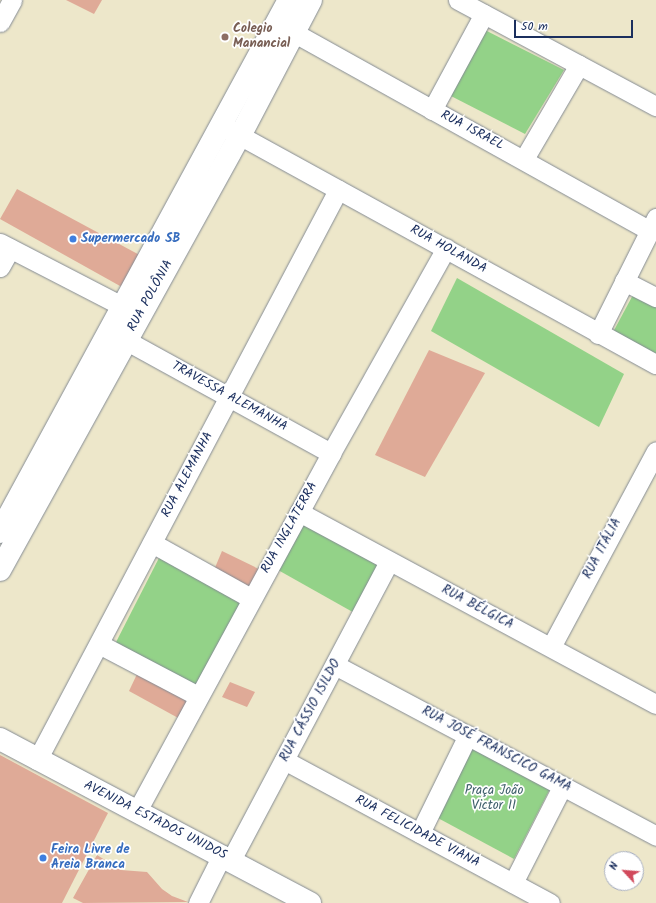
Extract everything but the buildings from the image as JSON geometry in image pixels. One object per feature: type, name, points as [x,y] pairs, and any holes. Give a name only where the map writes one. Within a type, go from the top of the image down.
[{"type":"street","points":[[0,22],[12,0]]},
{"type":"street","name":"RUA POLÔNIA","points":[[0,570],[240,136],[285,28],[289,0]]},
{"type":"street","name":"RUA POLÔNIA","points":[[0,532],[220,125],[285,28],[311,0]]},
{"type":"street","points":[[458,0],[656,106]]},
{"type":"street","points":[[432,110],[484,14]]},
{"type":"street","name":"RUA ISRAEL","points":[[285,28],[432,110],[653,224]]},
{"type":"street","points":[[524,158],[579,65]]},
{"type":"street","name":"RUA HOLANDA","points":[[220,125],[446,248],[598,334],[656,364]]},
{"type":"street","name":"RUA ALEMANHA","points":[[36,760],[99,644],[338,190]]},
{"type":"street","points":[[598,334],[653,224]]},
{"type":"street","points":[[0,267],[5,246],[122,306]]},
{"type":"street","name":"RUA INGLATERRA","points":[[137,811],[331,452],[446,248]]},
{"type":"street","points":[[624,281],[656,297]]},
{"type":"street","name":"TRAVESSA ALEMANHA","points":[[127,341],[229,398],[331,452]]},
{"type":"street","name":"RUA ITÁLIA","points":[[551,647],[656,451]]},
{"type":"street","name":"RUA BÉLGICA","points":[[299,512],[390,562],[654,700]]},
{"type":"street","points":[[152,543],[251,598]]},
{"type":"street","name":"RUA CÁSSIO ISILDO","points":[[198,903],[227,858],[284,760],[390,562]]},
{"type":"street","points":[[99,644],[198,696]]},
{"type":"street","name":"RUA JOSÉ FRANSCICO GAMA","points":[[335,665],[656,836]]},
{"type":"street","points":[[420,833],[468,735]]},
{"type":"street","name":"AVENIDA ESTADOS UNIDOS","points":[[0,739],[36,760],[137,811],[310,903]]},
{"type":"street","name":"RUA FELICIDADE VIANA","points":[[284,760],[550,903]]},
{"type":"street","points":[[513,883],[562,787]]},
{"type":"green space","points":[[481,28],[564,70],[525,134],[449,95]]},
{"type":"green space","points":[[457,278],[624,374],[599,427],[431,331]]},
{"type":"green space","points":[[641,280],[656,288],[656,358],[612,334]]},
{"type":"green space","points":[[303,524],[383,568],[358,615],[278,570]]},
{"type":"green space","points":[[161,554],[248,599],[196,692],[113,648]]},
{"type":"green space","name":"Praça João Victor II","points":[[475,741],[554,781],[514,859],[436,817]]},
{"type":"place","name":"Colegio Manancial","points":[[225,37]]},
{"type":"place","name":"Supermercado SB","points":[[73,239]]},
{"type":"place","name":"Feira Livre de Areia Branca","points":[[43,858]]}]
